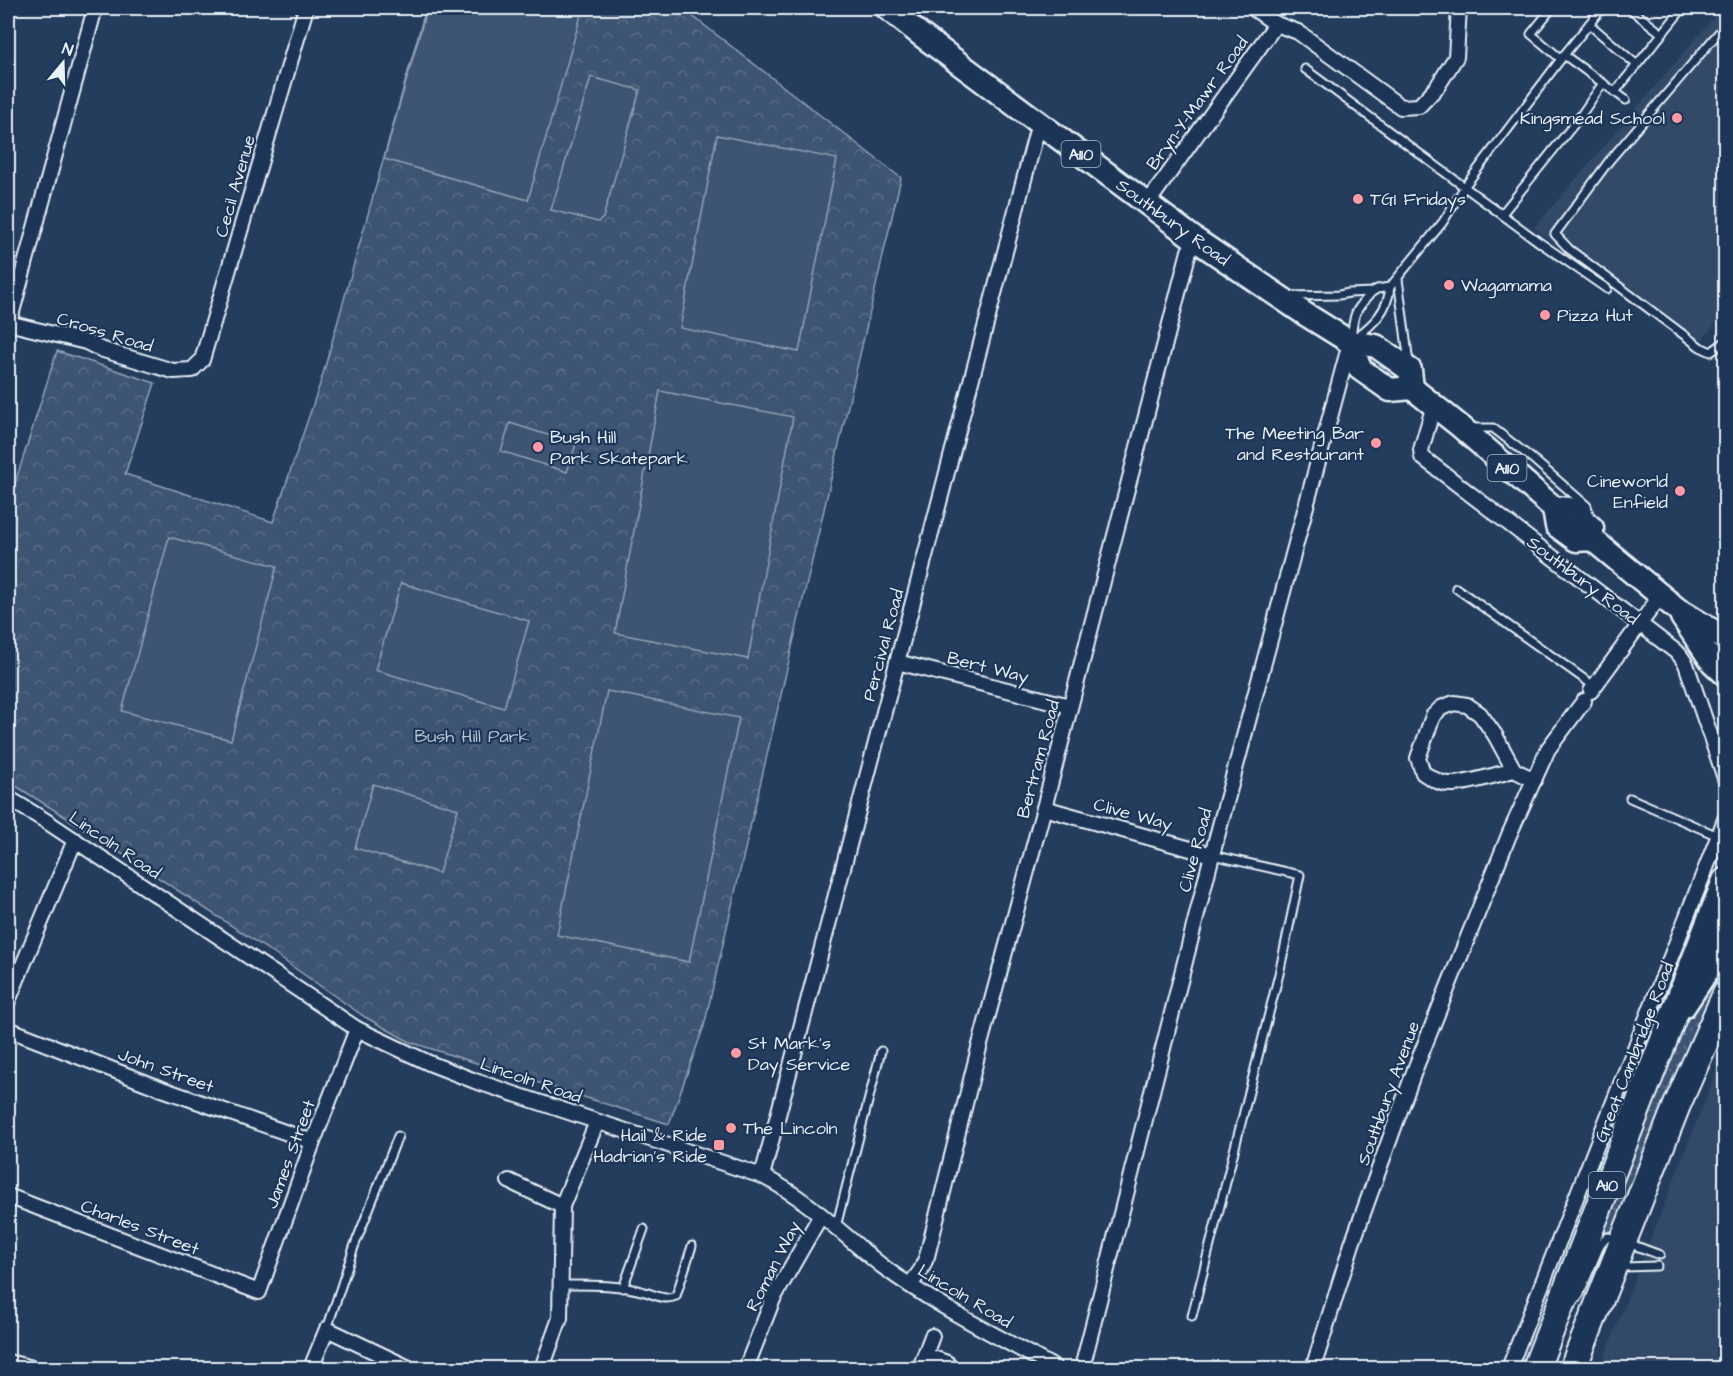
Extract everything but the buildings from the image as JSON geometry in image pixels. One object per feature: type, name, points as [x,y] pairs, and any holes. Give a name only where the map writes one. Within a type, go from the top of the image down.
[{"type":"highway","name":"Great Cambridge Road","points":[[1536,1368],[1725,881]]},
{"type":"highway","name":"A10","points":[[1573,1368],[1677,1105],[1725,994]]},
{"type":"main road","name":"Southbury Road","points":[[887,8],[1196,240],[1350,342],[1376,346],[1411,379],[1434,405],[1554,508],[1570,509],[1592,533],[1669,602],[1725,639]]},
{"type":"main road","points":[[1350,342],[1360,369],[1390,390],[1411,379]]},
{"type":"main road","name":"Southbury Road","points":[[1669,602],[1713,663],[1725,675]]},
{"type":"main road","name":"A10","points":[[1668,1029],[1709,968],[1725,927]]},
{"type":"street","points":[[8,323],[95,8]]},
{"type":"street","name":"Cecil Avenue","points":[[192,370],[202,360],[208,342],[306,8]]},
{"type":"street","points":[[1253,8],[1275,24],[1298,32],[1401,106],[1419,106],[1437,87],[1456,57],[1459,8]]},
{"type":"street","name":"Bryn-Y-Mawr Road","points":[[1147,204],[1275,24]]},
{"type":"street","name":"Percival Road","points":[[762,1176],[1036,134],[1042,124]]},
{"type":"street","name":"Bertram Road","points":[[910,1285],[921,1270],[927,1256],[978,1052],[1189,251],[1196,240]]},
{"type":"street","name":"Cross Road","points":[[8,323],[86,342],[100,349],[173,371],[192,370]]},
{"type":"street","name":"Clive Road","points":[[1082,1368],[1212,855],[1350,342]]},
{"type":"street","name":"Southbury Road","points":[[1434,405],[1421,450],[1422,457],[1679,654],[1686,664],[1725,781]]},
{"type":"street","points":[[1590,693],[1640,623],[1669,602]]},
{"type":"street","name":"Bert Way","points":[[897,662],[1070,706]]},
{"type":"street","name":"Southbury Avenue","points":[[1313,1368],[1352,1244],[1415,1069],[1509,835],[1548,749],[1590,693]]},
{"type":"street","points":[[1514,770],[1447,784],[1423,773],[1418,759],[1433,716],[1441,708],[1454,703],[1467,705],[1480,714],[1495,735],[1514,770],[1534,780]]},
{"type":"street","name":"Lincoln Road","points":[[8,798],[75,840],[357,1029],[429,1063],[466,1077],[762,1176],[791,1192],[910,1285],[1055,1368]]},
{"type":"street","name":"Clive Way","points":[[1044,808],[1212,855]]},
{"type":"street","points":[[1718,836],[1725,817]]},
{"type":"street","name":"Great Cambridge Road","points":[[1509,1368],[1718,836]]},
{"type":"street","points":[[8,1001],[75,840]]},
{"type":"street","name":"John Street","points":[[8,1029],[162,1089],[313,1142]]},
{"type":"street","name":"James Street","points":[[259,1292],[357,1029]]},
{"type":"street","points":[[542,1368],[560,1318],[562,1206],[597,1122]]},
{"type":"street","points":[[509,1181],[562,1206]]},
{"type":"street","name":"Charles Street","points":[[8,1196],[259,1292]]},
{"type":"street","name":"Roman Way","points":[[746,1368],[773,1299],[820,1215]]},
{"type":"street","points":[[311,1368],[327,1329],[409,1368]]},
{"type":"street","points":[[932,1336],[922,1362],[947,1363]]},
{"type":"street","points":[[8,1362],[33,1368]]},
{"type":"lane","points":[[1552,8],[1531,34],[1626,100]]},
{"type":"lane","points":[[1350,342],[1357,309],[1372,292],[1390,287],[1398,279],[1443,222],[1465,186],[1602,8]]},
{"type":"lane","points":[[1629,8],[1661,33]]},
{"type":"lane","points":[[1615,92],[1683,8]]},
{"type":"lane","points":[[1589,24],[1637,64]]},
{"type":"lane","points":[[1725,24],[1609,161],[1554,234],[1569,249],[1700,347],[1711,352],[1725,341]]},
{"type":"lane","points":[[1305,69],[1607,290]]},
{"type":"lane","points":[[1502,214],[1604,83]]},
{"type":"lane","points":[[1398,279],[1411,379]]},
{"type":"lane","points":[[1350,342],[1370,327],[1384,308],[1389,300],[1390,287]]},
{"type":"lane","points":[[1278,296],[1372,292]]},
{"type":"lane","name":"Southbury Road","points":[[1461,428],[1494,428],[1534,460],[1587,506],[1592,533]]},
{"type":"lane","points":[[1456,588],[1590,693]]},
{"type":"lane","points":[[1630,798],[1718,836]]},
{"type":"lane","points":[[1192,1316],[1279,974],[1300,874],[1212,855]]},
{"type":"lane","points":[[836,1227],[881,1052]]},
{"type":"lane","points":[[327,1329],[354,1247],[398,1136]]},
{"type":"lane","points":[[623,1288],[644,1229]]},
{"type":"lane","points":[[1546,1342],[1580,1293],[1601,1243],[1608,1237],[1660,1255]]},
{"type":"lane","points":[[560,1285],[609,1286],[644,1291],[670,1299],[676,1296],[692,1246]]},
{"type":"lane","points":[[1610,1275],[1624,1267],[1657,1266]]},
{"type":"shaded area","name":"Kingsmead School","points":[[1722,8],[1725,8],[1725,311],[1695,349],[1534,228]]},
{"type":"shaded area","points":[[1725,1049],[1725,1368],[1600,1368]]},
{"type":"green space","name":"Bush Hill Park","points":[[426,8],[682,8],[901,178],[704,1026],[669,1124],[410,1042],[365,1017],[270,951],[8,781],[8,505],[57,351],[155,383],[125,474],[273,522],[321,381]]},
{"type":"green space","points":[[427,8],[583,8],[528,200],[384,159]]},
{"type":"green space","points":[[591,77],[640,90],[603,218],[598,222],[551,210]]},
{"type":"green space","points":[[717,135],[837,159],[799,352],[680,328]]},
{"type":"green space","points":[[660,391],[793,417],[748,659],[615,633]]},
{"type":"green space","name":"Bush Hill Park Skatepark","points":[[510,423],[576,444],[567,472],[501,451]]},
{"type":"green space","points":[[169,537],[277,566],[231,740],[122,711]]},
{"type":"green space","points":[[401,583],[529,621],[504,708],[375,670]]},
{"type":"green space","points":[[607,691],[739,718],[689,962],[557,935]]},
{"type":"green space","points":[[373,784],[458,809],[439,873],[355,848]]},
{"type":"green space","points":[[1725,941],[1725,960],[1619,1229],[1601,1233],[1676,1043],[1702,995]]},
{"type":"place","name":"Kingsmead School","points":[[1677,118]]},
{"type":"place","name":"TGI Fridays","points":[[1358,199]]},
{"type":"place","name":"Wagamama","points":[[1449,285]]},
{"type":"place","name":"Pizza Hut","points":[[1545,315]]},
{"type":"place","name":"The Meeting Bar and Restaurant","points":[[1376,443]]},
{"type":"place","name":"Bush Hill Park Skatepark","points":[[538,447]]},
{"type":"place","name":"Cineworld Enfield","points":[[1680,491]]},
{"type":"place","name":"St Mark's Day Service","points":[[736,1053]]},
{"type":"place","name":"The Lincoln","points":[[731,1128]]},
{"type":"place","name":"Hail & Ride Hadrian's Ride","points":[[719,1145]]}]
